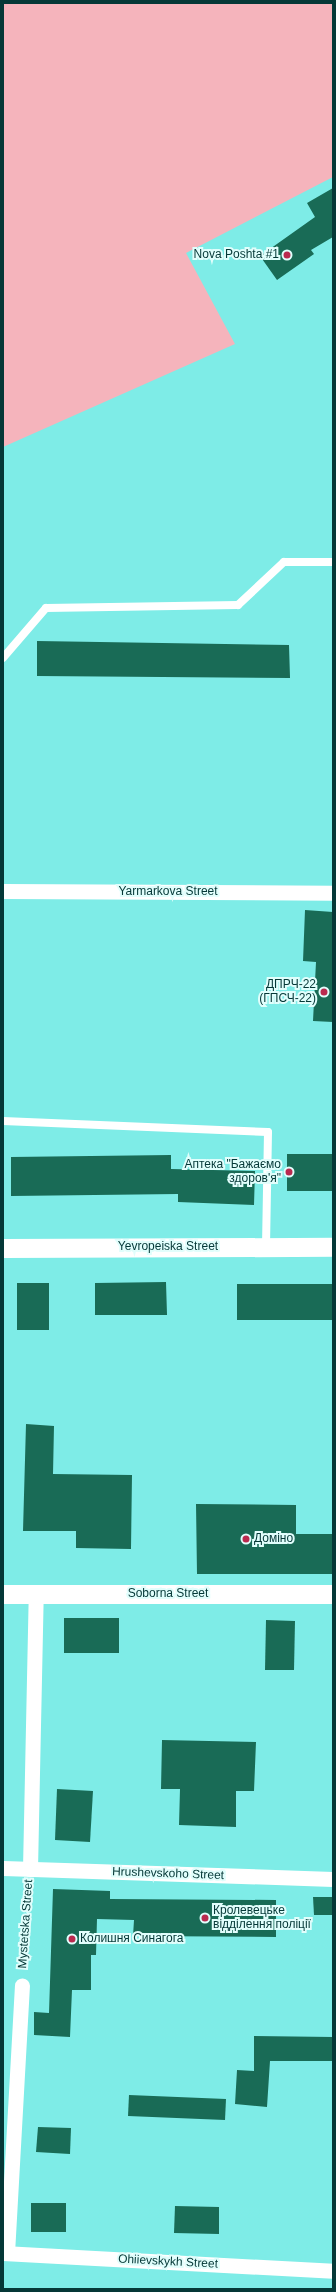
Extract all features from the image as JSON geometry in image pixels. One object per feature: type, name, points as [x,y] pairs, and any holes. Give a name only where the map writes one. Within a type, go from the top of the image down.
[{"type":"street","name":"Yarmarkova Street","points":[[3,891],[333,893]]},
{"type":"street","name":"Yevropeiska Street","points":[[3,1248],[333,1247]]},
{"type":"street","name":"Soborna Street","points":[[3,1594],[333,1594]]},
{"type":"street","name":"Mystetska Street","points":[[30,1869],[36,1594]]},
{"type":"street","name":"Hrushevskoho Street","points":[[3,1868],[333,1879]]},
{"type":"street","name":"Mystetska Street","points":[[5,2253],[22,1985]]},
{"type":"street","name":"Ohiievskykh Street","points":[[5,2253],[333,2271]]},
{"type":"lane","points":[[3,658],[46,608],[238,605],[284,562],[333,562]]},
{"type":"lane","points":[[3,1121],[268,1132],[266,1247]]},
{"type":"path","name":"Mystetska Street","points":[[22,1985],[30,1869]]},
{"type":"shaded area","points":[[3,3],[333,3],[333,177],[186,253],[235,344],[3,447]]},
{"type":"building","points":[[333,188],[333,237],[311,250],[314,254],[277,280],[260,256],[315,217],[307,203]]},
{"type":"building","points":[[37,641],[289,645],[290,678],[37,676]]},
{"type":"building","name":"ДПРЧ-22 (ГПСЧ-22)","points":[[305,910],[333,912],[333,1022],[313,1021],[316,962],[303,961]]},
{"type":"building","points":[[287,1154],[333,1154],[333,1191],[287,1191]]},
{"type":"building","points":[[171,1155],[171,1169],[255,1171],[254,1205],[178,1202],[178,1194],[11,1196],[11,1157]]},
{"type":"building","points":[[166,1282],[167,1315],[95,1315],[95,1283]]},
{"type":"building","points":[[17,1283],[49,1283],[49,1330],[17,1330]]},
{"type":"building","points":[[237,1284],[333,1284],[333,1320],[237,1320]]},
{"type":"building","points":[[26,1424],[54,1426],[53,1474],[132,1475],[131,1549],[76,1548],[76,1531],[23,1531]]},
{"type":"building","name":"Доміно","points":[[196,1504],[296,1505],[296,1534],[333,1534],[333,1574],[197,1574]]},
{"type":"building","points":[[64,1618],[119,1618],[119,1653],[64,1653]]},
{"type":"building","points":[[266,1620],[295,1621],[294,1670],[265,1670]]},
{"type":"building","points":[[162,1740],[256,1742],[254,1791],[236,1791],[236,1827],[179,1825],[180,1789],[161,1789]]},
{"type":"building","points":[[57,1789],[93,1791],[90,1842],[55,1840]]},
{"type":"building","points":[[53,1889],[110,1891],[110,1899],[276,1900],[276,1937],[133,1936],[134,1920],[97,1919],[96,1955],[91,1955],[91,1990],[72,1990],[70,2037],[34,2035],[34,2012],[49,2013]]},
{"type":"building","points":[[313,1897],[333,1897],[333,1915],[314,1915]]},
{"type":"building","points":[[254,2036],[333,2037],[333,2061],[270,2061],[267,2107],[235,2104],[237,2070],[254,2071]]},
{"type":"building","points":[[129,2095],[226,2099],[225,2120],[128,2116]]},
{"type":"building","points":[[38,2127],[71,2128],[70,2154],[36,2152]]},
{"type":"building","points":[[31,2203],[66,2203],[66,2232],[31,2232]]},
{"type":"building","points":[[175,2206],[219,2207],[219,2234],[174,2233]]},
{"type":"place","name":"Nova Poshta #1","points":[[287,255]]},
{"type":"place","name":"ДПРЧ-22 (ГПСЧ-22)","points":[[324,992]]},
{"type":"place","name":"Аптека \"Бажаємо здоров'я\"","points":[[289,1172]]},
{"type":"place","name":"Доміно","points":[[246,1539]]},
{"type":"place","name":"Кролевецьке відділення поліції","points":[[205,1918]]},
{"type":"place","name":"Колишня Синагога","points":[[72,1939]]}]
